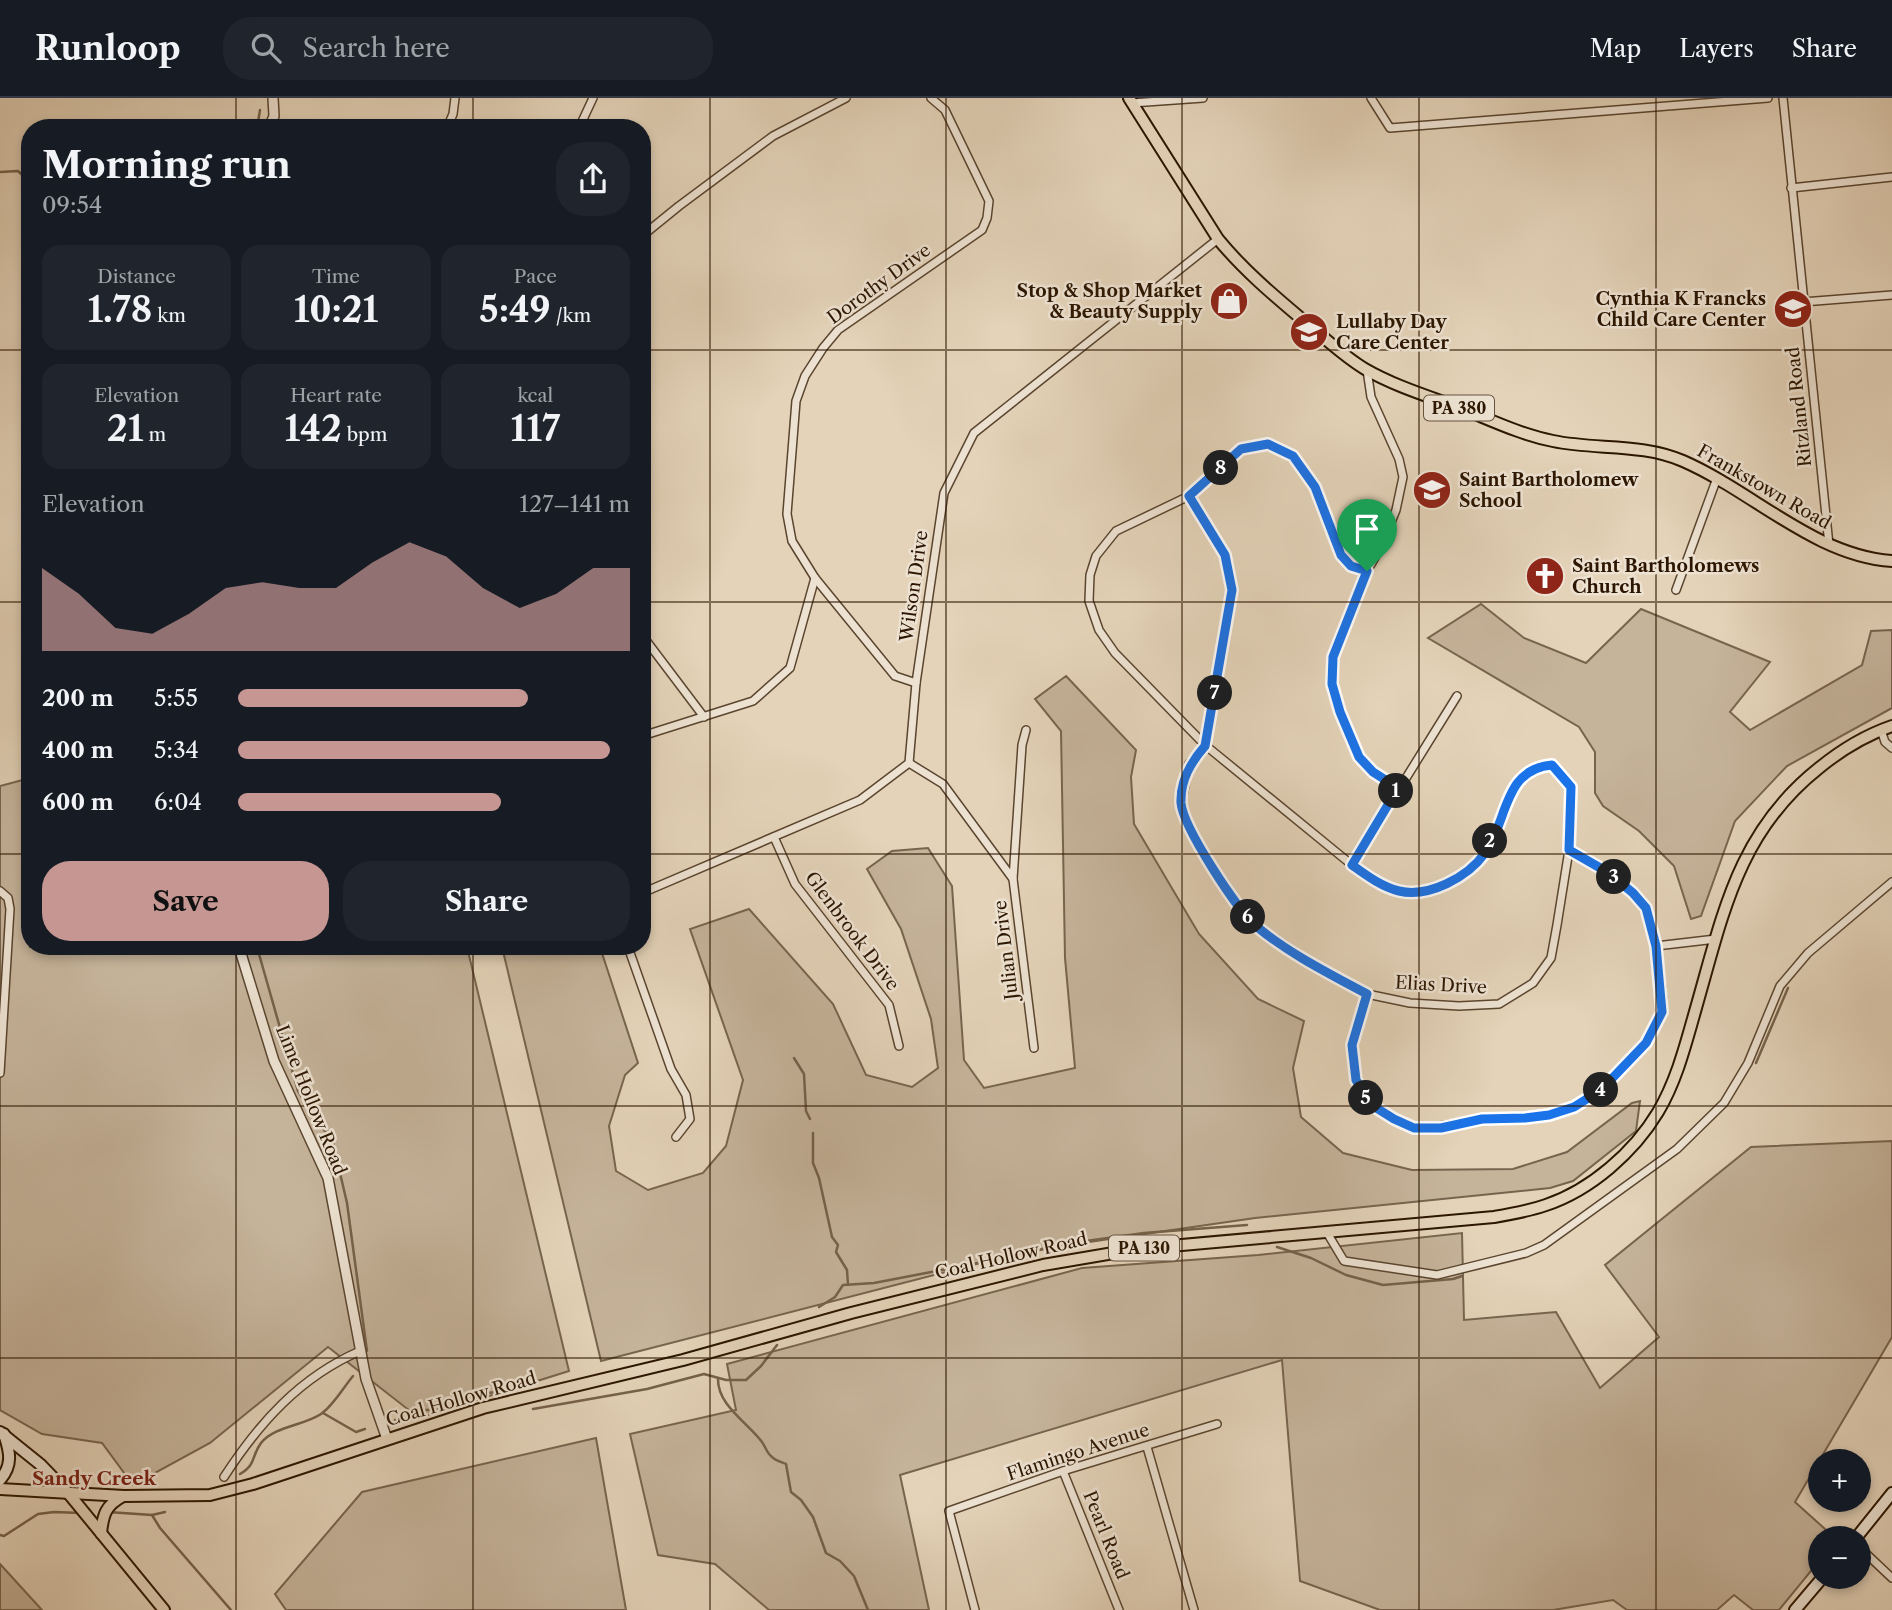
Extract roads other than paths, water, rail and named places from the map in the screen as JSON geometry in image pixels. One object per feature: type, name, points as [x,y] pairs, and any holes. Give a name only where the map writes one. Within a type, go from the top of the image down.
[{"type":"main road","name":"Frankstown Road","points":[[1131,101],[1218,239],[1255,280],[1340,352],[1367,370],[1534,436],[1572,444],[1652,451],[1682,460],[1829,544],[1867,558],[1892,561]]},
{"type":"main road","name":"Coal Hollow Road","points":[[69,1494],[191,1497],[229,1492],[496,1405],[683,1360],[851,1312],[1043,1265],[1138,1249],[1494,1217],[1546,1205],[1587,1185],[1609,1167],[1644,1133],[1668,1094],[1685,1047],[1736,877],[1746,854],[1770,815],[1825,763],[1846,748],[1887,728]]},
{"type":"main road","points":[[0,1480],[9,1468],[10,1460],[2,1433]]},
{"type":"main road","points":[[2,1433],[41,1465],[69,1494],[164,1610]]},
{"type":"main road","name":"PA 130","points":[[0,1489],[69,1494]]},
{"type":"main road","points":[[1866,1526],[1892,1493]]},
{"type":"main road","points":[[101,1533],[106,1511],[124,1496]]},
{"type":"main road","points":[[1795,1610],[1813,1589]]},
{"type":"street","points":[[273,98],[273,119]]},
{"type":"street","points":[[451,119],[455,98]]},
{"type":"street","points":[[583,119],[593,98]]},
{"type":"street","points":[[651,229],[773,136],[846,98]]},
{"type":"street","name":"Dorothy Drive","points":[[916,683],[895,676],[815,578],[792,541],[788,514],[796,401],[822,348],[838,330],[982,230],[987,218],[989,201],[969,158],[946,110],[931,98]]},
{"type":"street","points":[[1131,101],[1203,98]]},
{"type":"street","points":[[1371,98],[1390,128],[1768,98]]},
{"type":"street","name":"Ritzland Road","points":[[1783,98],[1829,544]]},
{"type":"street","points":[[1791,188],[1892,177]]},
{"type":"street","name":"Wilson Drive","points":[[909,763],[916,683],[944,493],[974,433],[1218,239]]},
{"type":"street","points":[[1803,302],[1892,295]]},
{"type":"street","points":[[1367,370],[1371,397],[1399,459],[1402,477],[1396,510],[1380,549],[1367,571],[1333,657],[1332,684],[1340,712],[1359,757],[1373,772],[1398,788]]},
{"type":"street","points":[[1205,746],[1115,653],[1099,630],[1089,601],[1090,575],[1096,556],[1116,531],[1189,496],[1241,449],[1268,444],[1293,456],[1315,487],[1341,555],[1351,566],[1367,571]]},
{"type":"street","points":[[1676,590],[1717,478]]},
{"type":"street","points":[[1189,496],[1225,555],[1232,590],[1205,746]]},
{"type":"street","points":[[651,733],[753,701],[790,668],[815,578]]},
{"type":"street","points":[[651,647],[704,717]]},
{"type":"street","points":[[1352,865],[1457,696]]},
{"type":"street","points":[[1887,728],[1885,742],[1892,748]]},
{"type":"street","points":[[1013,879],[1021,745],[1026,730]]},
{"type":"street","name":"Elias Drive","points":[[1205,746],[1352,865],[1372,879],[1400,891],[1424,891],[1448,883],[1466,872],[1485,853],[1523,775],[1537,766],[1552,765],[1571,787],[1569,850],[1551,958],[1533,984],[1499,1004],[1459,1006],[1410,1003],[1367,994],[1319,968],[1255,925],[1219,879],[1195,838],[1181,805],[1189,764],[1205,746]]},
{"type":"street","points":[[651,888],[860,800],[909,763]]},
{"type":"street","name":"Julian Drive","points":[[909,763],[943,784],[1013,879],[1034,1048]]},
{"type":"street","name":"Glenbrook Drive","points":[[774,837],[794,884],[888,1005],[899,1046]]},
{"type":"street","points":[[1367,994],[1352,1045],[1356,1080],[1370,1104],[1414,1128],[1441,1128],[1482,1119],[1549,1115],[1574,1107],[1601,1090],[1646,1043],[1662,1012],[1656,946],[1646,908],[1633,893],[1609,873],[1569,850]]},
{"type":"street","points":[[1326,1231],[1344,1261],[1437,1275],[1526,1253],[1544,1245],[1676,1149],[1724,1103],[1748,1063],[1780,986],[1808,953],[1892,882]]},
{"type":"street","points":[[0,891],[8,898],[10,909],[0,1073]]},
{"type":"street","points":[[1656,946],[1716,939]]},
{"type":"street","name":"Lime Hollow Road","points":[[241,955],[274,1061],[328,1178],[366,1379],[387,1439]]},
{"type":"street","points":[[631,955],[671,1069],[686,1095],[690,1119],[676,1137]]},
{"type":"street","points":[[224,1477],[269,1415],[307,1380],[360,1351]]},
{"type":"street","name":"Flamingo Avenue","points":[[975,1610],[949,1511],[1063,1471],[1217,1424]]},
{"type":"street","points":[[1147,1447],[1194,1610]]},
{"type":"street","name":"Pearl Road","points":[[1063,1471],[1119,1610]]},
{"type":"street","points":[[1871,1558],[1892,1578]]},
{"type":"waterway","points":[[258,119],[260,110]]},
{"type":"waterway","points":[[0,172],[18,171],[21,174]]},
{"type":"waterway","points":[[259,955],[298,1091],[333,1143],[347,1203],[367,1351]]},
{"type":"waterway","points":[[1756,1063],[1788,988]]},
{"type":"waterway","points":[[794,1058],[804,1074],[806,1111],[810,1119]]},
{"type":"waterway","points":[[813,1133],[813,1163],[832,1237],[838,1245],[836,1252],[847,1270],[848,1285]]},
{"type":"waterway","points":[[995,1259],[1079,1242],[1144,1233],[1247,1225]]},
{"type":"waterway","points":[[1277,1247],[1311,1258],[1346,1275],[1383,1285],[1462,1276]]},
{"type":"waterway","points":[[819,1307],[835,1297],[843,1285],[874,1283],[978,1263]]},
{"type":"waterway","points":[[533,1409],[647,1389],[704,1374],[726,1380],[746,1380],[777,1345]]},
{"type":"waterway","points":[[240,1474],[249,1467],[267,1437],[321,1414],[334,1402],[353,1376]]},
{"type":"waterway","points":[[718,1378],[722,1397],[734,1413],[756,1435],[770,1455],[786,1464],[791,1492],[801,1500],[813,1517],[826,1553],[840,1561],[854,1576],[868,1610]]},
{"type":"waterway","points":[[395,1420],[405,1419],[425,1410],[437,1410],[453,1405],[478,1394],[506,1391]]},
{"type":"waterway","points":[[323,1413],[356,1432],[365,1429]]},
{"type":"waterway","name":"Sandy Creek","points":[[108,1512],[152,1515],[160,1528],[231,1610]]},
{"type":"waterway","points":[[152,1515],[165,1512]]},
{"type":"waterway","name":"Sandy Creek","points":[[0,1535],[4,1536],[38,1514],[81,1513]]},
{"type":"place","name":"Stop & Shop Market & Beauty Supply","points":[[1229,301]]},
{"type":"place","name":"Cynthia K Francks Child Care Center","points":[[1793,309]]},
{"type":"place","name":"Lullaby Day Care Center","points":[[1309,332]]},
{"type":"place","name":"Saint Bartholomew School","points":[[1432,490]]},
{"type":"place","name":"Saint Bartholomews Church","points":[[1545,576]]},
{"type":"district","name":"Sandy Creek","points":[[94,1478]]}]
